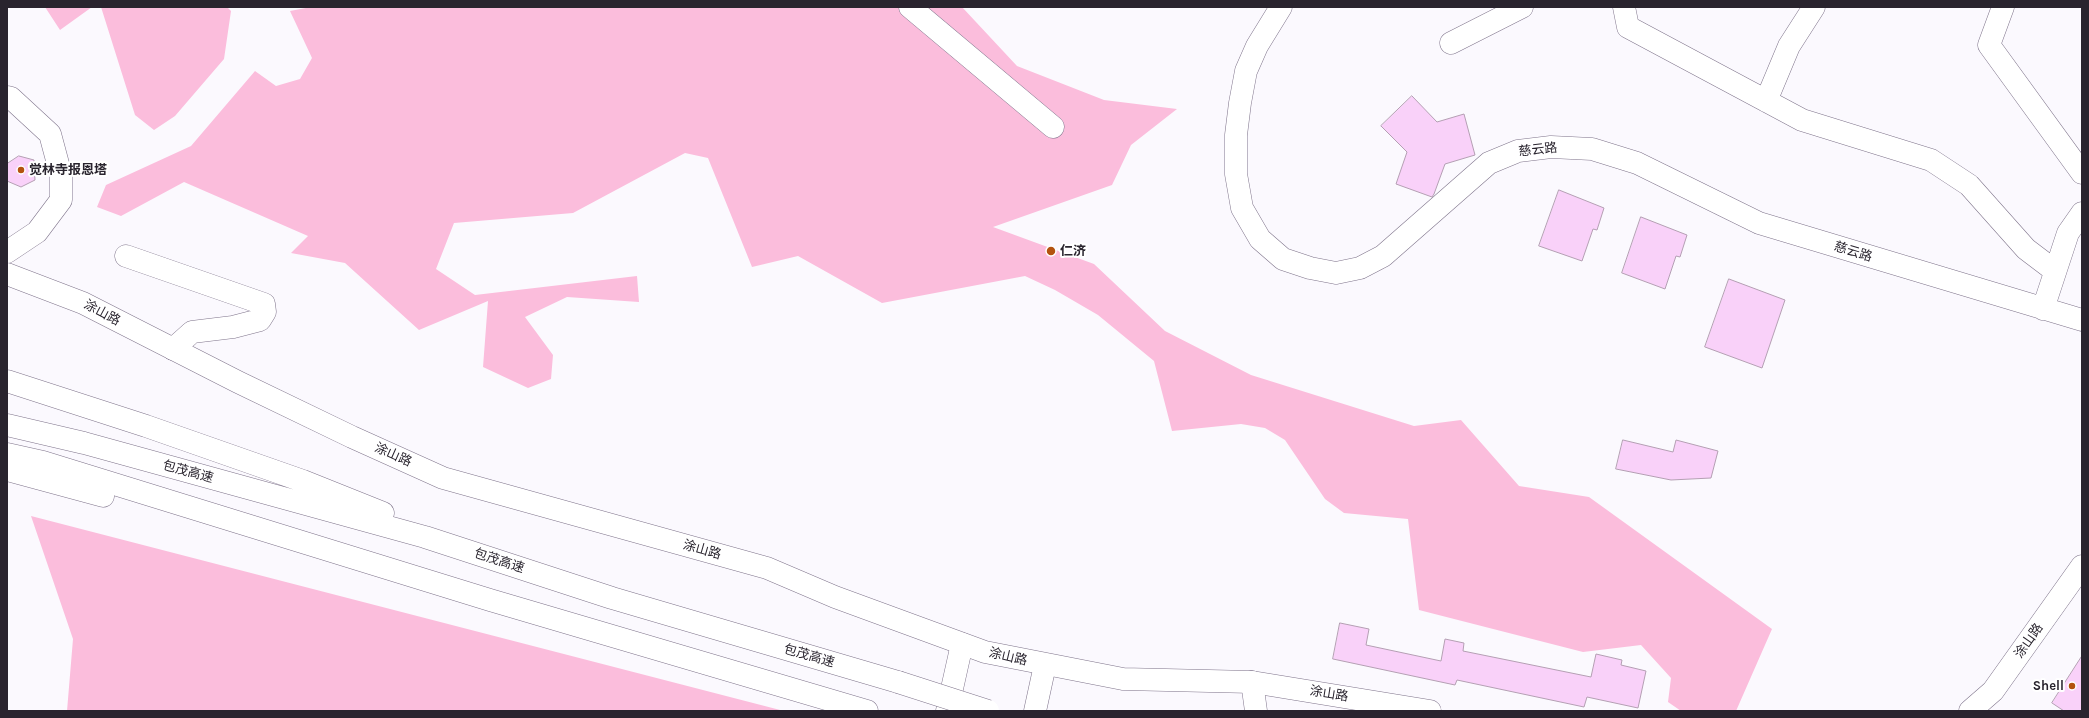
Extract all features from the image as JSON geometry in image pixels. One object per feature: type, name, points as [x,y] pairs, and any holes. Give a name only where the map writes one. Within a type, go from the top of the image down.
[{"type":"main road","points":[[910,7],[1053,127]]},
{"type":"main road","name":"慈云路","points":[[1280,7],[1258,46],[1246,72],[1236,135],[1236,174],[1242,208],[1260,239],[1283,259],[1310,268],[1336,273],[1360,268],[1383,256],[1489,163],[1518,151],[1551,147],[1592,149],[1637,164],[1759,223],[2082,320]]},
{"type":"main road","points":[[1451,43],[1522,7]]},
{"type":"main road","points":[[1624,7],[1628,27],[1802,120],[1931,160],[1969,185],[2026,249],[2055,271]]},
{"type":"main road","points":[[1766,101],[1789,46],[1814,7]]},
{"type":"main road","points":[[2003,7],[1989,45],[2082,173]]},
{"type":"main road","points":[[7,97],[11,98],[50,134],[61,175],[61,200],[38,232],[7,252]]},
{"type":"main road","points":[[2042,309],[2068,234],[2082,213]]},
{"type":"main road","points":[[126,256],[264,304],[265,312],[260,320],[233,326],[192,332],[173,349]]},
{"type":"main road","name":"涂山路","points":[[7,274],[83,303],[352,437],[443,478],[767,568],[835,597],[984,652],[1044,665],[1123,679],[1252,682],[1430,711]]},
{"type":"main road","points":[[7,381],[146,426],[303,481],[548,578]]},
{"type":"main road","name":"包茂高速","points":[[7,425],[84,443],[426,537],[612,598],[898,682],[988,711]]},
{"type":"main road","points":[[7,454],[43,462],[490,600],[867,711]]},
{"type":"main road","points":[[7,470],[490,600]]},
{"type":"main road","name":"涂山路","points":[[1970,711],[1993,691],[2082,566]]},
{"type":"main road","points":[[947,711],[962,644]]},
{"type":"main road","points":[[1035,711],[1044,665]]},
{"type":"main road","points":[[1252,682],[1256,711]]},
{"type":"shaded area","points":[[45,7],[92,7],[60,30]]},
{"type":"shaded area","points":[[101,7],[227,7],[231,11],[224,59],[175,116],[154,130],[135,115]]},
{"type":"shaded area","points":[[311,7],[962,7],[1017,66],[1104,100],[1177,109],[1131,145],[1112,185],[993,227],[1094,264],[1165,331],[1251,375],[1414,426],[1461,420],[1519,486],[1589,497],[1772,629],[1736,711],[1681,711],[1668,702],[1671,678],[1641,645],[1583,652],[1419,610],[1408,519],[1344,513],[1325,499],[1285,440],[1265,428],[1241,424],[1172,431],[1154,361],[1098,315],[1055,290],[1025,276],[882,303],[798,256],[752,267],[708,158],[685,153],[573,213],[454,223],[436,269],[475,295],[637,276],[639,302],[567,297],[525,317],[553,355],[551,379],[528,388],[483,367],[488,301],[419,330],[345,263],[291,253],[308,236],[184,182],[121,216],[97,207],[106,185],[191,146],[255,71],[276,86],[300,79],[312,58],[290,11]]},
{"type":"shaded area","points":[[31,516],[784,711],[67,711],[73,639]]},
{"type":"building","points":[[1412,96],[1437,122],[1464,114],[1475,155],[1445,164],[1432,197],[1396,184],[1407,152],[1381,126]]},
{"type":"building","name":"觉林寺报恩塔","points":[[19,156],[34,160],[35,180],[21,187],[7,181],[7,164]]},
{"type":"building","points":[[1559,190],[1604,208],[1597,230],[1593,229],[1582,261],[1539,246]]},
{"type":"building","points":[[1641,217],[1687,235],[1680,257],[1676,256],[1665,289],[1622,273]]},
{"type":"building","points":[[1729,279],[1785,300],[1762,368],[1705,347]]},
{"type":"building","points":[[1623,440],[1673,452],[1676,440],[1718,451],[1711,478],[1671,480],[1616,469]]},
{"type":"building","points":[[1340,623],[1369,629],[1366,645],[1441,661],[1445,639],[1464,643],[1463,651],[1591,677],[1596,654],[1622,660],[1621,665],[1646,671],[1638,708],[1587,697],[1584,707],[1457,680],[1455,685],[1333,659]]},
{"type":"building","name":"Shell","points":[[2082,656],[2082,711],[2064,711],[2052,703]]},
{"type":"place","name":"觉林寺报恩塔","points":[[21,170]]},
{"type":"place","name":"仁济","points":[[1051,251]]},
{"type":"place","name":"Shell","points":[[2072,686]]}]
